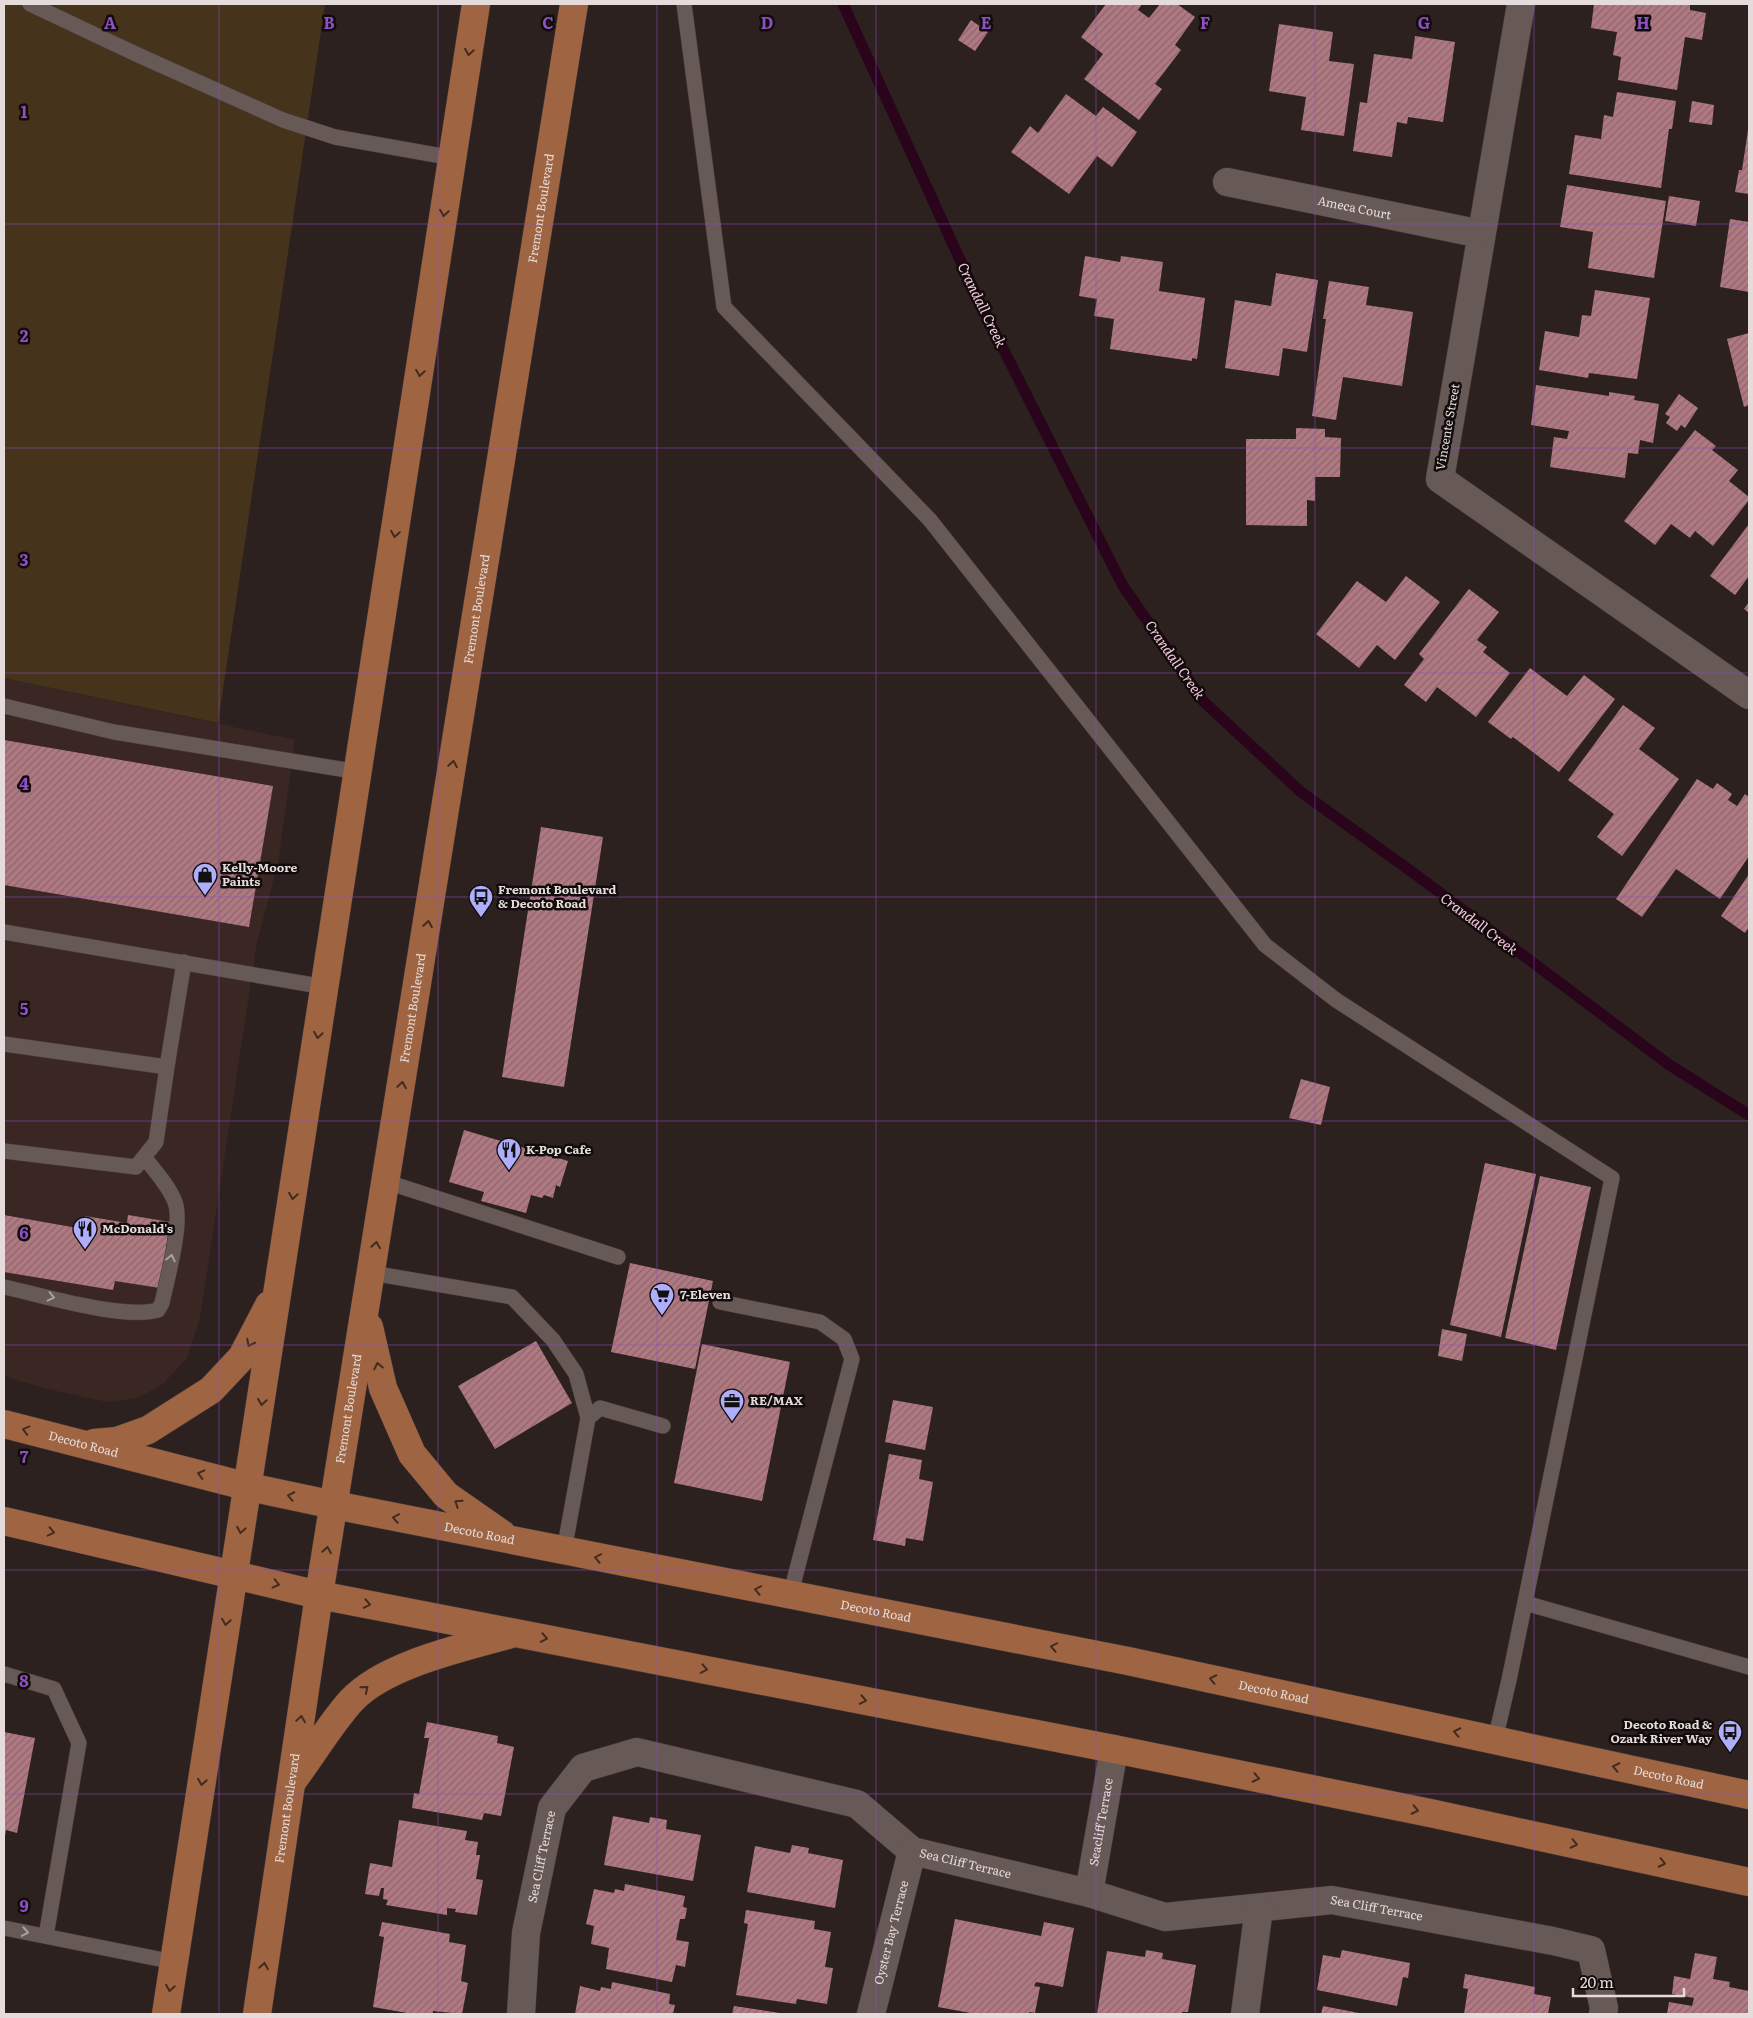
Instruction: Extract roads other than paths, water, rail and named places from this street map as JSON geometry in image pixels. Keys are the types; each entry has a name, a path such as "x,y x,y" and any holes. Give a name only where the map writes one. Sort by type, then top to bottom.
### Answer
{"main road":[{"path":"166,2014 476,4"},
{"name":"Fremont Boulevard","path":"257,2014 319,1595 574,4"},
{"path":"82,1444 117,1440 148,1430 211,1390 242,1357 280,1284"},
{"path":"366,1310 383,1388 412,1454 446,1495 512,1541"},
{"name":"Decoto Road","path":"4,1424 248,1487 790,1596 1128,1661 1749,1796"},
{"path":"4,1521 234,1573 319,1595 1114,1749 1440,1815 1749,1882"},
{"path":"292,1782 351,1701 372,1683 399,1668 515,1632"}],"street":[{"name":"Vincente Street","path":"1521,4 1440,479 1749,695"},
{"name":"Ameca Court","path":"1227,182 1481,234"},
{"name":"Seacliff Terrace","path":"1089,1893 1114,1749"},
{"name":"Sea Cliff Terrace","path":"522,2014 526,1933 552,1808 583,1768 637,1752 857,1804 912,1852 1089,1893 1165,1916 1332,1900 1592,1950 1604,2008 1603,2014"},
{"name":"Oyster Bay Terrace","path":"872,2014 912,1852"},
{"path":"1245,2014 1260,1908"}],"lane":[{"path":"30,4 283,120 335,137 453,158"},
{"path":"684,4 724,307 930,520 1264,946 1336,1000 1612,1178 1495,1740"},
{"path":"4,706 114,732 359,772"},
{"path":"4,932 325,987"},
{"path":"4,1151 136,1167 156,1142 184,962"},
{"path":"4,1044 167,1067"},
{"path":"4,1287 110,1310 147,1313 158,1310 162,1303 178,1226 177,1208 167,1187 144,1157"},
{"path":"386,1182 618,1257"},
{"path":"372,1273 512,1298 553,1340 576,1374 588,1418 564,1551"},
{"path":"720,1302 820,1322 844,1338 852,1359 790,1596"},
{"path":"588,1418 600,1408 663,1426"},
{"path":"1525,1603 1749,1667"},
{"path":"4,1674 54,1689 79,1743 46,1936"},
{"path":"4,1928 174,1962"}],"waterway":[{"name":"Crandall Creek","path":"843,4 978,299 1123,586 1204,702 1301,792 1419,877 1668,1064 1749,1115"}],"place":[{"name":"Kelly-Moore Paints","path":"205,896"},
{"name":"Fremont Boulevard & Decoto Road","path":"481,918"},
{"name":"K-Pop Cafe","path":"509,1171"},
{"name":"McDonald's","path":"85,1250"},
{"name":"7-Eleven","path":"662,1316"},
{"name":"RE/MAX","path":"732,1422"},
{"name":"Decoto Road & Ozark River Way","path":"1730,1753"}]}
